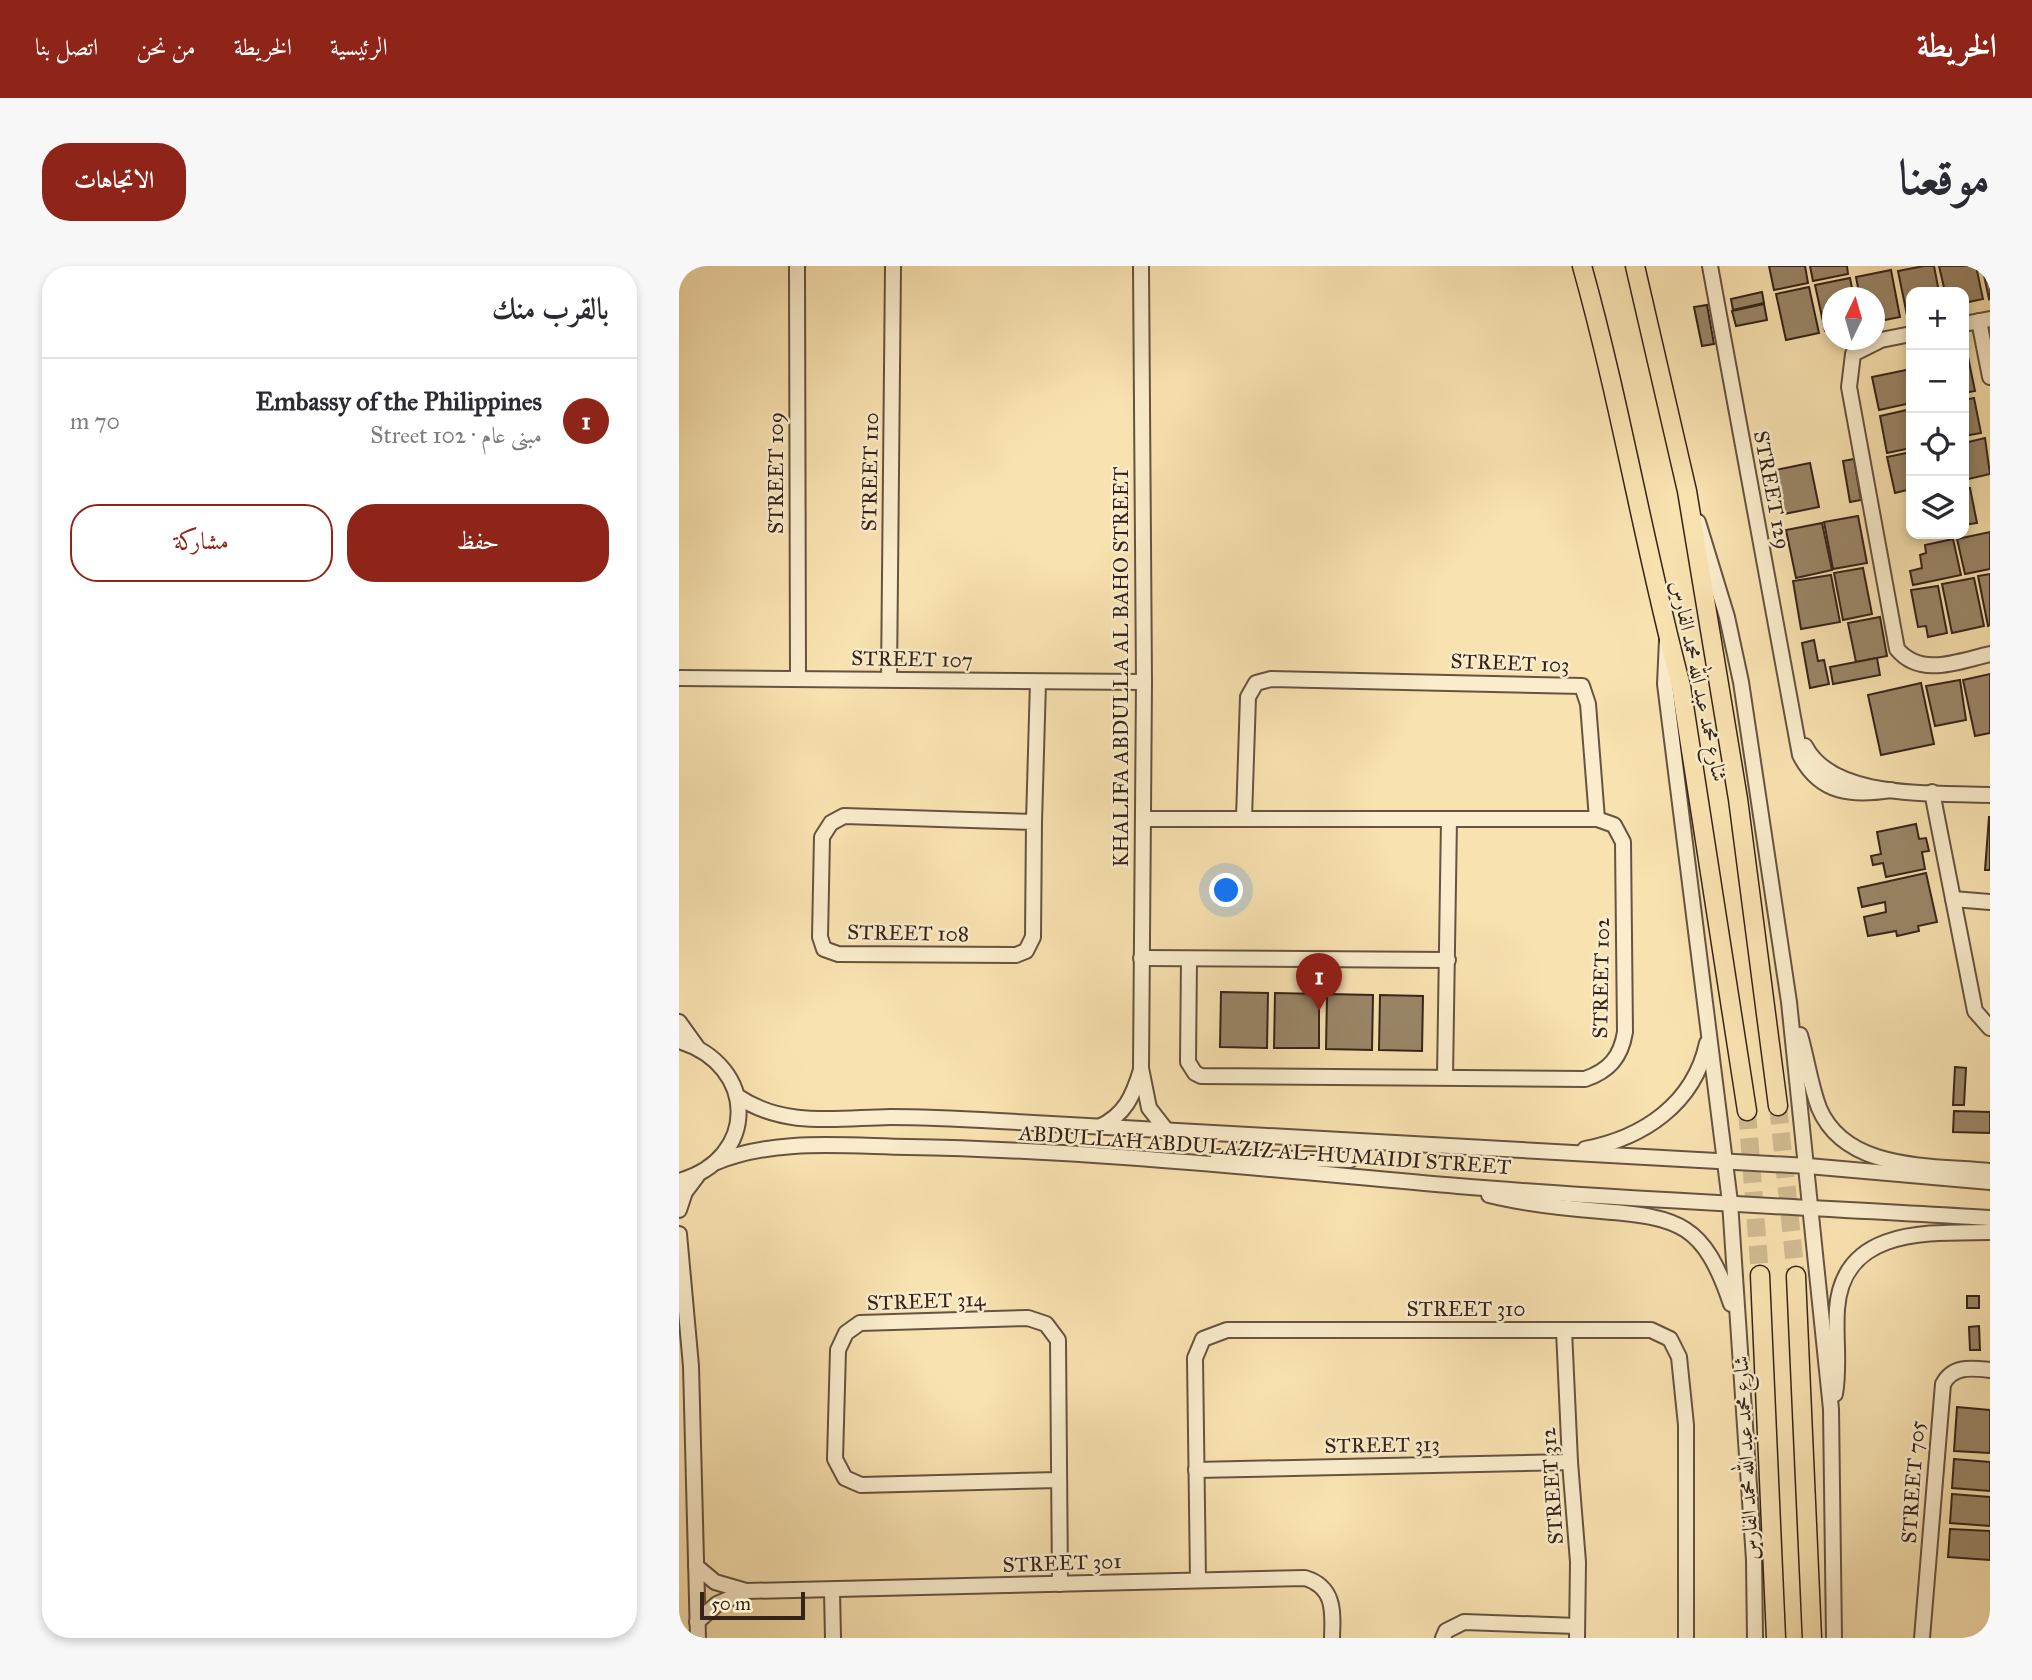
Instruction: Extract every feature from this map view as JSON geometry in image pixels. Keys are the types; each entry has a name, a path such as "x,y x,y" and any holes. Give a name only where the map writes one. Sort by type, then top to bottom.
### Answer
{"main road":[{"name":"شارع محمد عبد الله محمد الفارس","path":"1582,266 1605,349 1687,716 1747,1111"},
{"path":"1594,266 1605,349"},
{"name":"شارع محمد عبد الله محمد الفارس","path":"1635,266 1686,491 1738,799 1778,1106"},
{"name":"شارع محمد عبد الله محمد الفارس","path":"1760,1275 1776,1638"},
{"path":"1796,1276 1812,1638"}],"street":[{"name":"STREET 109","path":"797,266 798,679"},
{"name":"STREET 110","path":"889,679 893,266"},
{"name":"KHALIFA ABDULLA AL BAHO STREET","path":"1141,266 1144,682 1141,1069 1149,1108 1167,1131"},
{"name":"STREET 129","path":"1710,266 1800,755 1819,781 1846,793 1891,790 1990,794"},
{"path":"1984,320 1990,377"},
{"path":"1906,335 1881,340 1853,354 1849,387 1897,649 1906,659 1931,666 1990,654"},
{"path":"1686,491 1718,584 1737,660 1789,1002 1831,1409 1834,1638"},
{"path":"1667,636 1665,684 1730,1202 1754,1560 1755,1638"},
{"name":"STREET 107","path":"679,678 1144,682"},
{"name":"STREET 103","path":"1244,818 1248,696 1256,683 1272,679 1581,686 1588,704 1597,819"},
{"name":"STREET 108","path":"1034,822 844,816 831,824 822,837 820,937 824,949 838,954 1016,956 1027,951 1033,937 1038,682"},
{"path":"1932,792 1975,1011 1990,1028"},
{"path":"1445,1077 1449,818"},
{"path":"1143,819 1597,819"},
{"name":"STREET 102","path":"1189,959 1188,1062 1195,1073 1585,1079 1609,1067 1617,1057 1625,1032 1623,842 1613,825 1597,819"},
{"path":"1953,900 1990,902"},
{"path":"1142,958 1448,960"},
{"path":"1789,1002 1820,1109 1840,1138 1874,1157 1990,1171"},
{"path":"679,1022 697,1047"},
{"path":"1564,1154 1623,1140 1663,1116 1693,1079 1708,1035"},
{"path":"679,1041 697,1047 713,1057 726,1071 737,1096 738,1119 735,1135 717,1162 697,1176 685,1192 679,1210"},
{"name":"KHALIFA ABDULLA AL BAHO STREET","path":"1098,1128 1117,1116 1129,1103 1141,1069"},
{"name":"ABDULLAH ABDULAZIZ AL-HUMAIDI STREET","path":"737,1096 768,1113 803,1120 950,1118 1808,1166 1990,1182"},
{"path":"1171,1160 1234,1156 1350,1160 1360,1153 1360,1142"},
{"name":"ABDULLAH ABDULAZIZ AL-HUMAIDI STREET","path":"717,1162 757,1150 801,1146 954,1148 1171,1160 1450,1185 1990,1218"},
{"path":"679,1181 697,1176"},
{"path":"1450,1185 1509,1200 1660,1216 1690,1233 1713,1259 1738,1323"},
{"path":"1831,1409 1838,1369 1838,1300 1846,1279 1858,1262 1881,1244 1907,1234 1990,1232"},
{"path":"679,1234 690,1345 698,1638"},
{"name":"STREET 314","path":"1058,1480 861,1485 845,1478 835,1459 838,1350 846,1333 860,1323 1028,1318 1046,1324 1058,1340 1061,1584"},
{"name":"STREET 310","path":"1198,1580 1195,1358 1203,1339 1227,1330 1651,1330 1665,1335 1678,1350 1686,1425 1686,1638"},
{"name":"STREET 312","path":"1564,1330 1578,1562 1577,1632"},
{"name":"STREET 705","path":"1922,1638 1943,1384 1947,1376 1955,1371 1966,1368 1990,1370"},
{"name":"STREET 313","path":"1196,1470 1570,1462"},
{"name":"STREET 301","path":"696,1566 715,1582 746,1591 1291,1578 1314,1581 1331,1599 1332,1638"},
{"name":"STREET 301","path":"697,1622 717,1604 746,1591"},
{"path":"831,1591 834,1638"},
{"path":"1443,1638 1446,1631 1464,1622 1577,1632"}],"building":[{"path":"1769,266 1805,266 1808,283 1774,290"},
{"path":"1810,266 1847,266 1848,274 1813,281"},
{"path":"1934,266 1938,287 1906,287 1906,310 1898,271"},
{"path":"1939,266 1976,266 1983,299 1969,302 1969,287 1944,287"},
{"path":"1982,266 1990,266 1989,299"},
{"path":"1891,270 1900,317 1885,320 1885,287 1858,287 1856,277"},
{"path":"1850,278 1852,287 1822,287 1822,317 1815,285"},
{"path":"1809,287 1819,333 1786,340 1776,294"},
{"path":"1762,292 1764,303 1733,310 1731,299"},
{"path":"1764,304 1767,320 1736,326 1732,311"},
{"path":"1707,305 1714,344 1702,346 1694,307"},
{"path":"1969,362 1975,391 1969,392"},
{"path":"1906,370 1906,404 1879,410 1872,377"},
{"path":"1974,398 1981,433 1969,435 1969,413 1969,399"},
{"path":"1906,410 1906,449 1887,453 1880,416"},
{"path":"1985,438 1990,474 1969,479 1969,442"},
{"path":"1906,453 1906,490 1895,493 1887,457"},
{"path":"1854,459 1861,500 1850,502 1843,461"},
{"path":"1810,463 1819,507 1784,514 1776,470"},
{"path":"1969,488 1977,523 1969,524"},
{"path":"1858,516 1867,563 1833,569 1824,522"},
{"path":"1822,523 1832,570 1796,578 1786,530"},
{"path":"1990,532 1990,569 1965,574 1957,539 1969,539 1969,536"},
{"path":"1953,539 1961,575 1913,585 1910,571 1922,568 1920,555 1926,553 1925,545"},
{"path":"1863,568 1872,614 1843,620 1834,573"},
{"path":"1990,574 1990,625 1988,626 1978,576"},
{"path":"1831,575 1840,622 1801,629 1793,581"},
{"path":"1974,578 1984,626 1952,633 1942,584"},
{"path":"1938,586 1947,633 1928,637 1926,626 1918,627 1911,590"},
{"path":"1880,617 1887,656 1856,662 1848,623"},
{"path":"1814,640 1818,661 1824,660 1829,684 1810,688 1802,643"},
{"path":"1877,658 1880,675 1833,684 1830,667"},
{"path":"1990,674 1990,733 1975,736 1963,680"},
{"path":"1960,680 1966,720 1935,726 1926,686"},
{"path":"1921,683 1934,744 1881,755 1868,695"},
{"path":"1989,817 1990,870 1985,870"},
{"path":"1916,824 1919,839 1926,838 1929,851 1922,852 1925,869 1886,877 1883,863 1873,865 1871,856 1881,854 1877,832"},
{"path":"1926,873 1937,922 1918,926 1919,931 1897,936 1896,931 1868,936 1864,917 1886,912 1885,902 1862,907 1858,888"},
{"path":"1221,992 1268,993 1267,1048 1220,1047"},
{"path":"1275,993 1319,994 1319,1048 1274,1048"},
{"path":"1327,994 1373,995 1372,1050 1326,1049"},
{"path":"1380,995 1423,996 1422,1051 1379,1050"},
{"path":"1955,1067 1966,1068 1964,1105 1953,1105"},
{"path":"1954,1111 1990,1112 1990,1133 1953,1132"},
{"path":"1967,1296 1979,1296 1979,1308 1967,1308"},
{"path":"1979,1326 1980,1350 1970,1350 1969,1327"},
{"path":"1957,1407 1990,1410 1990,1453 1954,1451"},
{"path":"1954,1459 1990,1462 1990,1491 1952,1488"},
{"path":"1952,1494 1990,1497 1990,1526 1950,1523"},
{"path":"1950,1529 1990,1531 1990,1560 1948,1557"}],"tunnel":[{"path":"1778,1106 1796,1276"},
{"path":"1747,1111 1760,1275"}],"place":[{"name":"Embassy of the Philippines","path":"1319,1011"}]}
